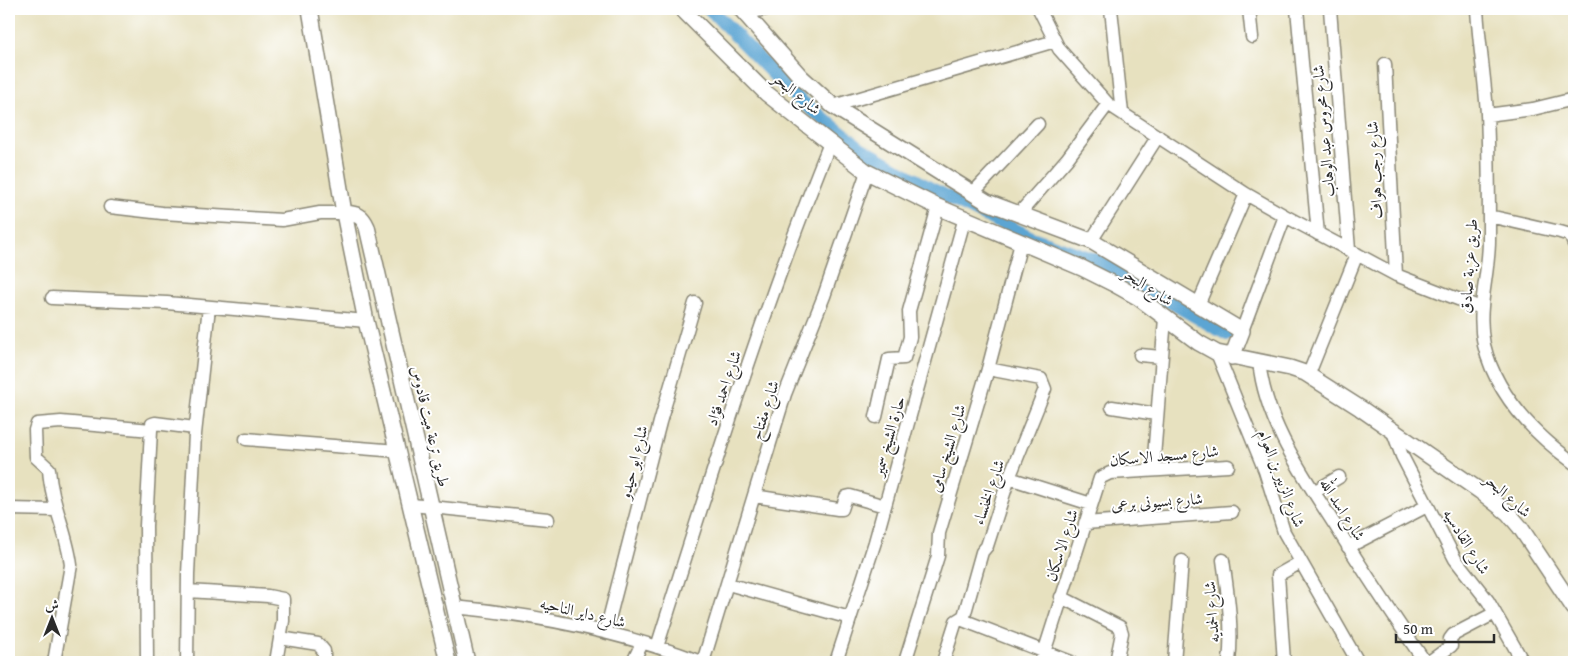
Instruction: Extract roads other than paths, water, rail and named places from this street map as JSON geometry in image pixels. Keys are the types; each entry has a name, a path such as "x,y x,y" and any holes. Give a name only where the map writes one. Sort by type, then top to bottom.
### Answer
{"street":[{"path":"310,9 344,213 366,321 448,662"},
{"name":"شارع البحر","path":"682,9 766,92 867,172 938,207 1082,268 1121,273 1198,304 1242,331"},
{"path":"743,11 766,9"},
{"path":"1039,9 1059,49 1108,104 1246,194 1285,216 1396,275 1480,308"},
{"path":"1111,9 1122,113"},
{"path":"1248,9 1252,37"},
{"path":"1297,9 1318,234"},
{"name":"شارع محروس عبد الوهاب","path":"1330,9 1353,252"},
{"name":"طريق عزبة صادق","path":"1477,9 1487,115 1488,264 1480,308 1485,346 1505,393 1520,414 1543,437 1574,463"},
{"name":"شارع البحر","path":"743,11 801,77 833,106 972,194 1018,215 1091,241 1121,273 1139,298 1199,344 1225,355 1290,368 1308,376 1360,408 1480,491 1508,514 1520,527 1574,608"},
{"path":"833,106 1055,41"},
{"name":"شارع رجب هواف","path":"1385,64 1396,275"},
{"path":"1487,115 1533,109 1574,99"},
{"path":"1018,215 1067,159 1108,104"},
{"path":"972,194 1038,124"},
{"path":"1091,241 1158,136"},
{"name":"شارع احمد فؤاد","path":"658,647 716,461 791,238 830,142"},
{"name":"شارع مفتاح","path":"702,662 728,584 785,394 824,296 867,172"},
{"path":"1198,304 1246,194"},
{"path":"110,207 162,213 282,220 320,213 344,213"},
{"path":"876,417 889,359 904,358 909,342 909,311 938,207"},
{"name":"طريق ترعة ميت قادوس","path":"344,213 358,214 363,218 367,227 467,662"},
{"path":"1225,355 1242,331 1285,216"},
{"path":"1489,216 1570,235 1574,244"},
{"name":"حارة الشيخ سمير","path":"836,662 885,506 965,218"},
{"name":"شارع الشيخ سامى","path":"905,662 938,556 939,532 988,369 1021,243"},
{"path":"1308,376 1353,252"},
{"path":"52,298 167,303 366,321"},
{"name":"شارع ابو حيدو","path":"606,632 660,422 695,303"},
{"path":"187,662 195,428 208,307"},
{"path":"1153,470 1165,318"},
{"path":"1140,355 1161,357"},
{"name":"شارع الزبير بن العوام","path":"1225,355 1284,532 1358,662"},
{"name":"شارع اسد الله","path":"1259,361 1262,388 1269,407 1314,492 1348,547 1425,662"},
{"name":"شارع الخنساء","path":"943,662 956,621 964,616 982,552 988,546 1009,478 1044,385 1041,379 988,369"},
{"path":"1112,407 1156,414"},
{"path":"54,662 71,565 69,550 51,493 48,467 38,460 35,454 37,424 61,422 151,430"},
{"path":"147,662 146,526 151,430 153,422 195,428"},
{"name":"شارع القادسيه","path":"1393,432 1402,456 1455,559 1495,613 1523,662"},
{"path":"246,439 398,451"},
{"name":"شارع مسجد الاسكان","path":"1091,504 1100,478 1104,475 1228,466"},
{"path":"1314,492 1339,477"},
{"path":"1009,478 1091,504"},
{"path":"754,496 838,509 842,509 846,497 850,496 885,506"},
{"name":"شارع الاسكان","path":"1042,656 1091,504"},
{"path":"412,506 548,519"},
{"path":"1348,547 1427,506"},
{"path":"9,509 56,510"},
{"name":"شارع بسيونى برعى","path":"1085,523 1232,512"},
{"name":"شارع الحمديه","path":"1223,560 1232,638 1229,662"},
{"path":"1174,662 1182,561"},
{"path":"1284,662 1278,574 1301,562"},
{"path":"431,586 449,584"},
{"path":"728,584 850,618"},
{"path":"188,591 268,596 283,599 284,604 276,662"},
{"name":"شارع الاسكان","path":"1061,597 1120,627 1122,633 1116,662"},
{"name":"شارع داير الناحيه","path":"454,607 531,616 606,632 702,662"},
{"path":"1429,662 1450,648 1453,634 1495,613"},
{"path":"960,619 1042,656 1071,662"},
{"path":"280,638 318,644 324,651 324,662"},
{"path":"633,662 642,642"}],"waterway":[{"path":"710,9 797,98 860,148 931,189 1032,238 1098,261 1227,334"}]}
